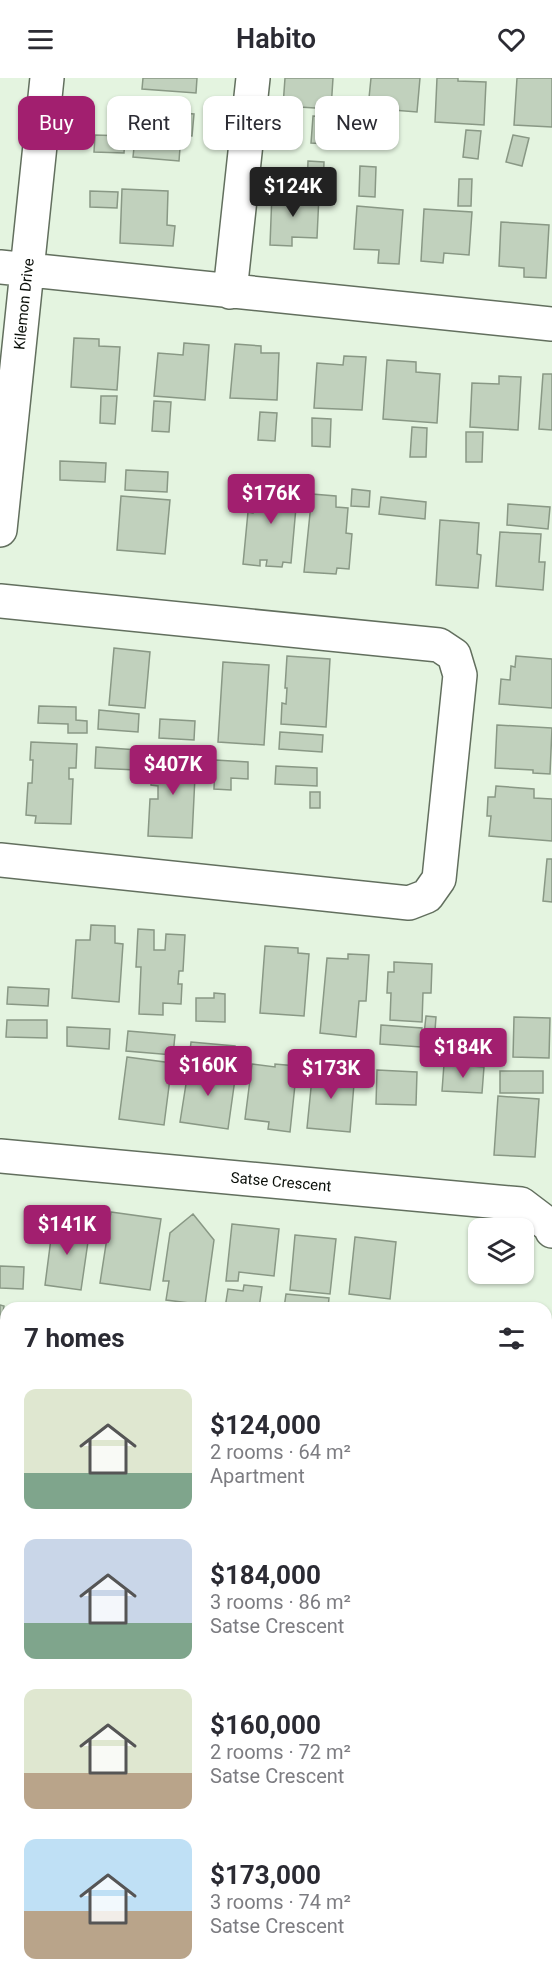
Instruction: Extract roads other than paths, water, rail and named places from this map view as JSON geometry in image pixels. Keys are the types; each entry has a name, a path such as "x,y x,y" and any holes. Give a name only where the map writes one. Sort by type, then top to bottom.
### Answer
{"street":[{"name":"Kilemon Drive","path":"0,530 14,268 47,78"},
{"path":"230,292 253,78"},
{"path":"14,268 552,324"},
{"path":"0,601 439,645 454,655 460,675 439,879 427,896 409,903 0,860"},
{"name":"Satse Crescent","path":"0,1156 521,1204 550,1226 552,1231"}]}
